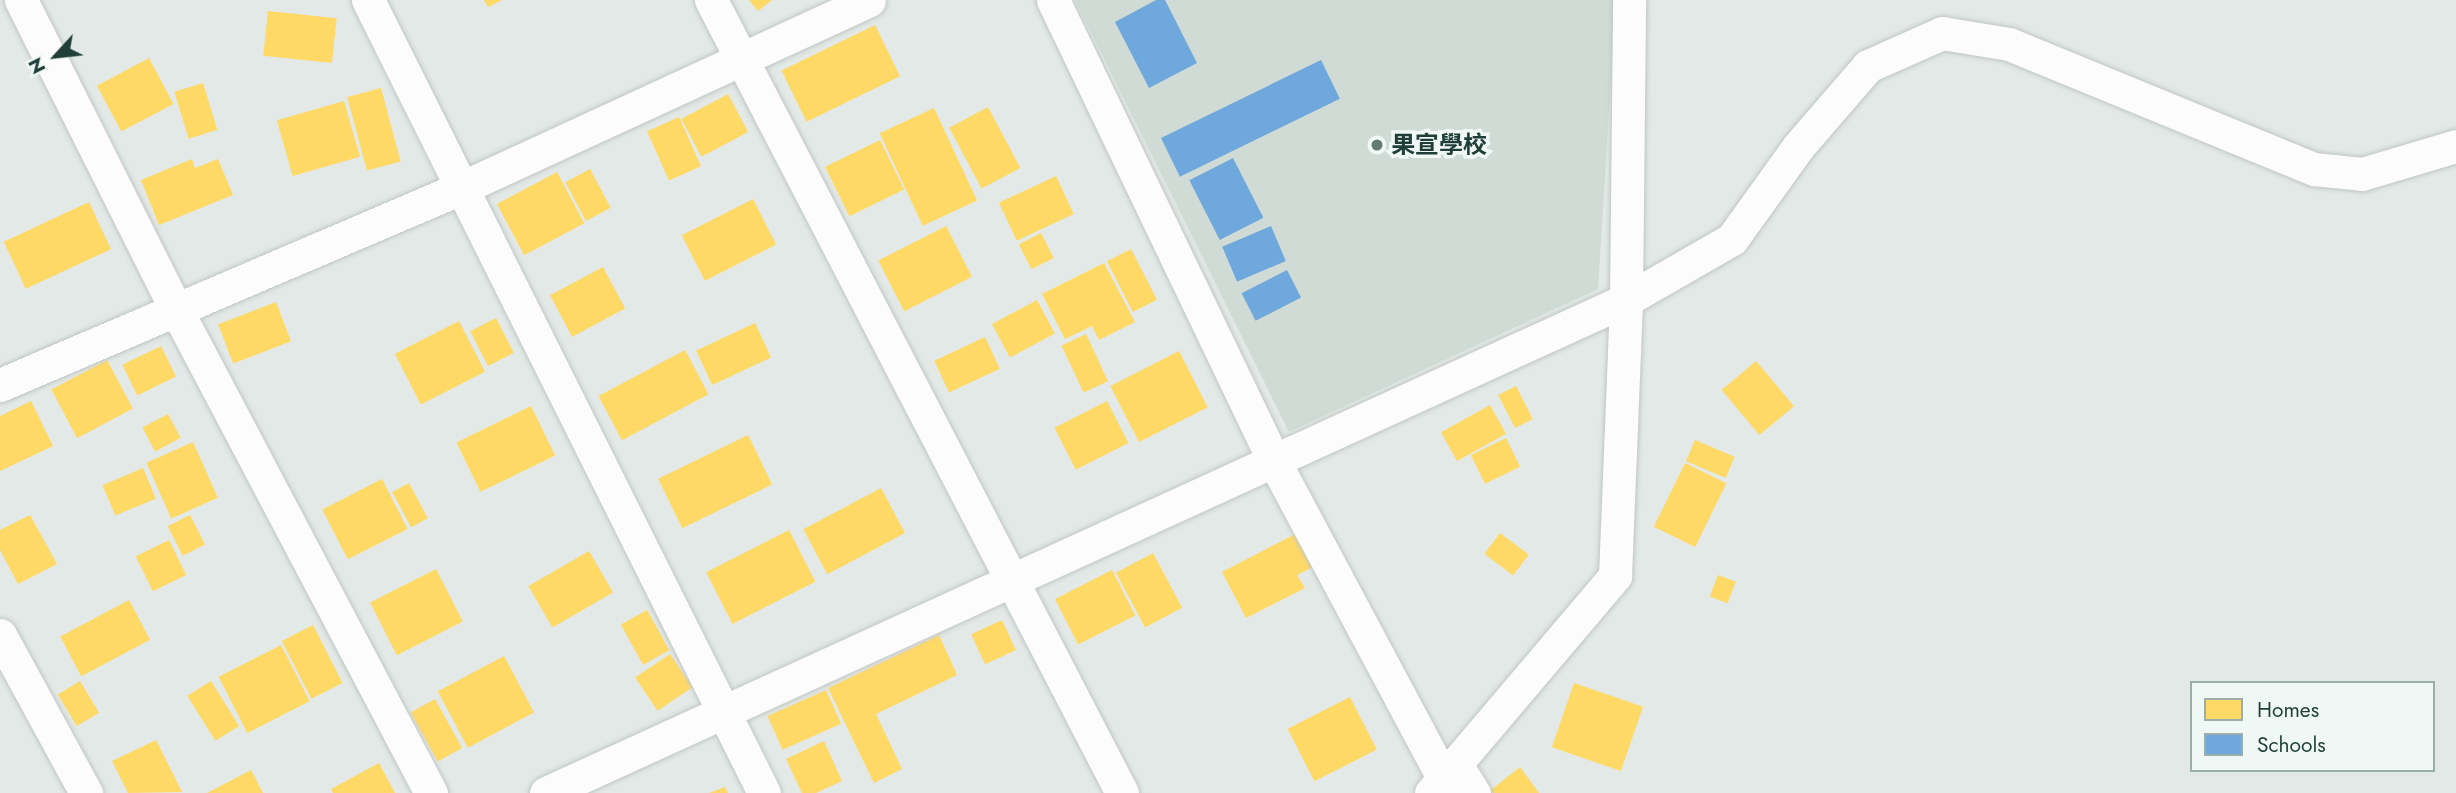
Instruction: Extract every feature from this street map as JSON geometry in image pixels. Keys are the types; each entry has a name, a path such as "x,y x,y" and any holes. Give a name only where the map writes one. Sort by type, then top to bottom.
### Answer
{"street":[{"path":"21,0 177,312 431,793"},
{"path":"368,0 764,793"},
{"path":"711,0 1122,793"},
{"path":"0,385 177,312 461,188 869,0"},
{"path":"1053,0 1274,461 1452,783 1615,576 1626,300 1629,0"},
{"path":"546,793 1626,300 1732,239 1798,147 1868,66 1942,33 2009,44 2314,169 2362,174 2456,146"},
{"path":"0,635 86,793"}],"shaded area":[{"name":"果宣學校","path":"1075,0 1616,0 1598,289 1289,432"}],"building: Homes":[{"path":"484,0 502,0 488,7"},
{"path":"749,0 772,0 758,11"},
{"path":"268,11 337,18 332,63 263,56"},
{"path":"875,25 900,76 807,122 782,71"},
{"path":"149,58 173,104 121,132 97,86"},
{"path":"203,83 217,130 189,139 174,92"},
{"path":"381,88 401,161 367,170 347,97"},
{"path":"728,94 748,132 701,157 681,119"},
{"path":"344,101 360,157 293,176 277,120"},
{"path":"988,107 1020,168 982,189 949,128"},
{"path":"934,108 977,200 923,226 880,133"},
{"path":"679,117 701,166 669,181 647,131"},
{"path":"880,140 904,189 849,216 825,167"},
{"path":"192,159 195,168 218,159 233,195 159,225 141,180"},
{"path":"590,169 611,208 586,221 565,182"},
{"path":"557,172 584,223 524,255 497,204"},
{"path":"1056,176 1074,214 1017,241 999,203"},
{"path":"753,199 776,244 705,281 682,235"},
{"path":"89,202 111,249 26,289 4,242"},
{"path":"946,226 972,277 904,311 878,261"},
{"path":"1041,233 1054,258 1031,269 1019,244"},
{"path":"1131,249 1157,300 1133,312 1107,261"},
{"path":"1104,263 1135,322 1099,340 1092,326 1065,339 1042,294"},
{"path":"603,267 625,308 572,337 550,295"},
{"path":"1037,300 1055,334 1010,357 992,324"},
{"path":"276,302 291,341 233,363 218,324"},
{"path":"496,318 514,353 488,366 470,331"},
{"path":"459,321 485,372 421,404 395,354"},
{"path":"755,323 771,357 712,385 696,350"},
{"path":"1086,334 1108,381 1084,393 1062,345"},
{"path":"985,337 1000,369 949,392 934,361"},
{"path":"161,346 176,377 137,395 122,365"},
{"path":"685,350 708,394 622,440 598,396"},
{"path":"1179,351 1208,407 1139,442 1110,386"},
{"path":"107,360 133,409 77,438 51,390"},
{"path":"1756,361 1794,406 1759,435 1722,390"},
{"path":"1516,386 1533,419 1515,428 1498,395"},
{"path":"31,401 53,446 0,471 0,416"},
{"path":"1107,401 1128,443 1076,470 1054,428"},
{"path":"1490,405 1506,434 1457,461 1441,432"},
{"path":"531,406 555,455 481,492 456,442"},
{"path":"168,414 181,438 155,451 142,428"},
{"path":"748,435 772,484 682,528 658,479"},
{"path":"1506,438 1520,467 1485,484 1471,455"},
{"path":"1695,440 1735,457 1726,478 1686,461"},
{"path":"193,442 218,498 171,518 146,463"},
{"path":"1685,463 1726,483 1695,547 1654,527"},
{"path":"143,468 156,498 115,516 102,485"},
{"path":"382,479 407,529 348,559 322,509"},
{"path":"409,483 428,518 411,527 392,492"},
{"path":"881,488 905,533 827,574 803,529"},
{"path":"30,515 57,564 18,584 0,550 0,530"},
{"path":"190,515 205,544 183,556 168,526"},
{"path":"789,530 815,582 732,624 706,572"},
{"path":"1299,532 1317,565 1297,575 1305,588 1246,618 1222,572"},
{"path":"1500,533 1529,555 1513,575 1484,554"},
{"path":"169,540 186,575 153,591 136,556"},
{"path":"589,551 613,593 552,628 528,586"},
{"path":"1153,553 1182,608 1145,627 1116,573"},
{"path":"436,569 463,622 397,655 370,603"},
{"path":"1112,570 1135,615 1078,644 1055,599"},
{"path":"1718,575 1736,582 1727,603 1710,596"},
{"path":"129,600 150,640 81,676 60,637"},
{"path":"647,610 669,650 643,665 621,625"},
{"path":"1002,620 1016,650 985,664 971,634"},
{"path":"313,625 343,683 311,699 282,641"},
{"path":"939,635 957,675 876,714 902,769 874,783 828,688"},
{"path":"281,645 310,701 247,733 219,677"},
{"path":"670,654 692,687 658,711 635,677"},
{"path":"504,656 534,713 468,748 438,691"},
{"path":"80,681 99,713 77,726 58,694"},
{"path":"211,681 239,726 215,741 187,696"},
{"path":"1574,683 1643,707 1621,771 1552,747"},
{"path":"826,690 841,724 783,750 768,716"},
{"path":"1350,697 1377,750 1314,781 1288,729"},
{"path":"435,699 462,748 438,762 411,713"},
{"path":"156,740 182,792 128,793 112,761"},
{"path":"824,741 842,781 816,793 802,793 786,759"},
{"path":"379,763 395,793 333,793 331,789"},
{"path":"1520,767 1539,793 1493,793 1491,790"},
{"path":"251,770 263,793 207,793"},
{"path":"725,787 728,793 709,793"}],"building: Schools":[{"path":"1156,0 1165,0 1197,63 1149,88 1115,22"},
{"path":"1321,60 1340,99 1180,177 1161,138"},
{"path":"1233,158 1263,218 1220,240 1189,180"},
{"path":"1271,226 1286,261 1237,282 1222,247"},
{"path":"1287,270 1301,298 1256,321 1242,293"}],"place":[{"name":"果宣學校","path":"1377,145"}]}
